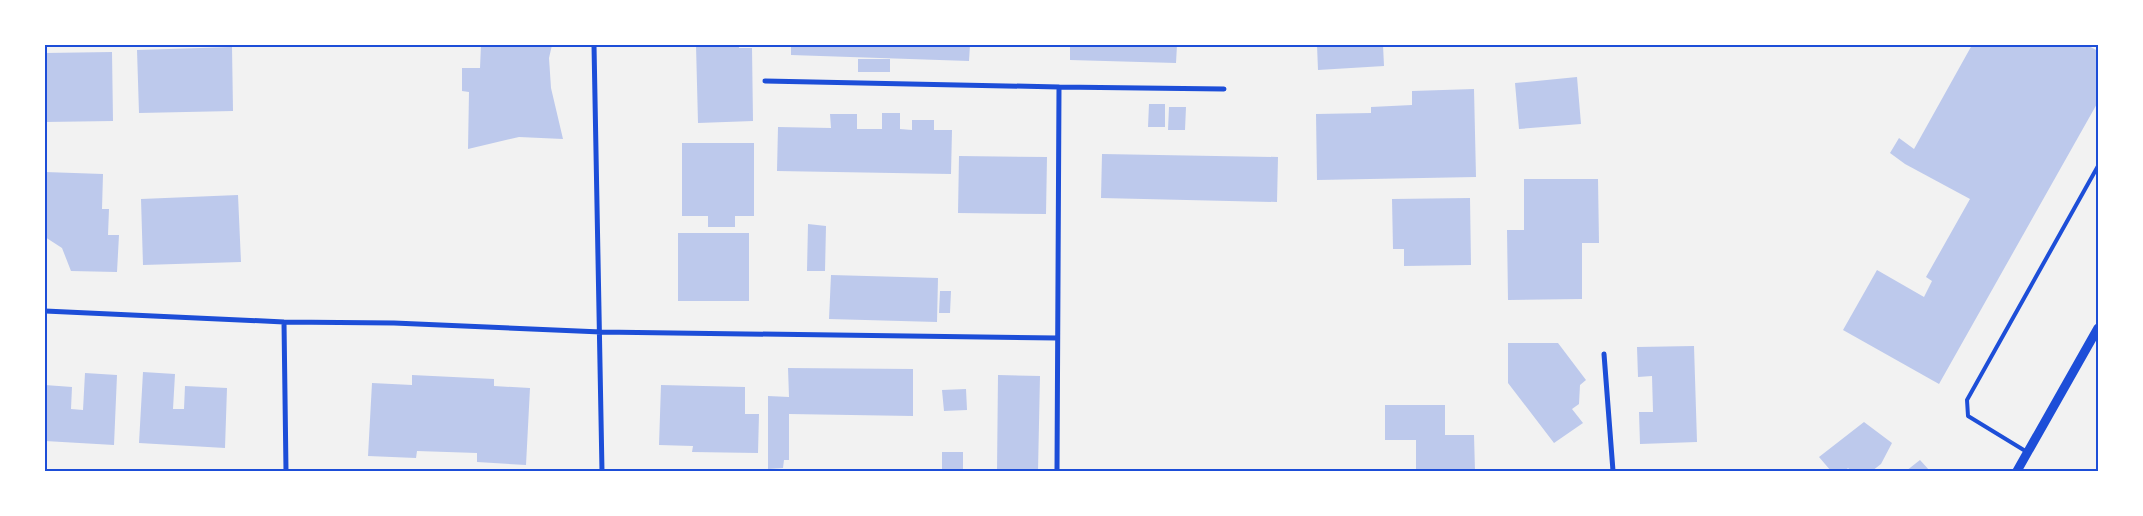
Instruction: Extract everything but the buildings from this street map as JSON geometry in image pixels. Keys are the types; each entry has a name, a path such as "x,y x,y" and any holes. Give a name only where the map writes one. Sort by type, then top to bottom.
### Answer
{"street":[{"path":"594,45 601,332 602,471"},
{"path":"765,82 1224,88"},
{"path":"1057,471 1059,87"},
{"path":"45,311 284,322 394,323 601,332 1057,338"},
{"path":"284,322 286,471"},
{"path":"2017,471 2098,328"},
{"path":"1604,354 1613,471"}],"lane":[{"path":"2028,452 1968,416 1967,400 2098,166"}]}
